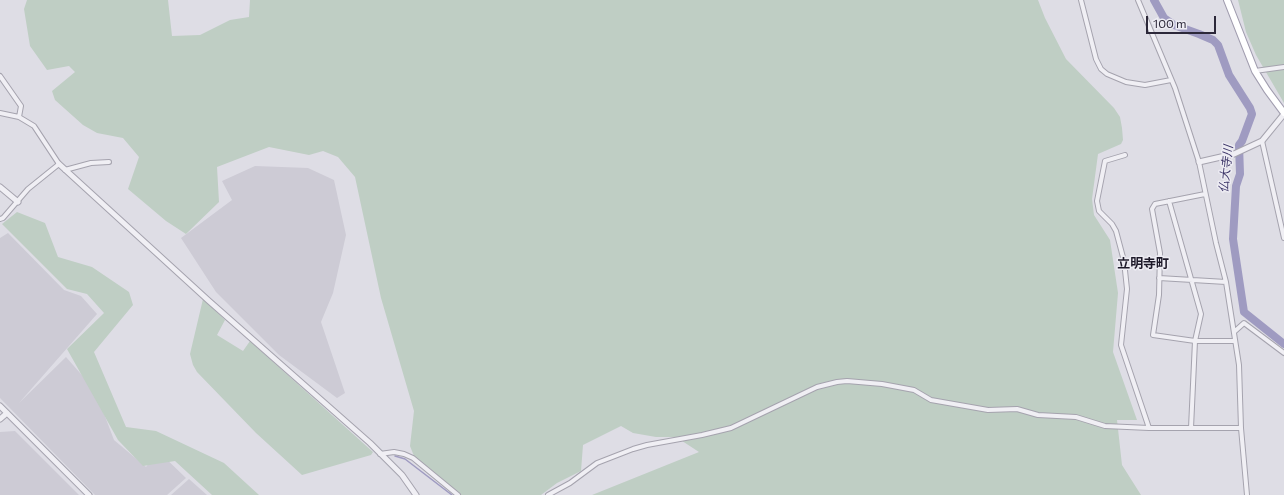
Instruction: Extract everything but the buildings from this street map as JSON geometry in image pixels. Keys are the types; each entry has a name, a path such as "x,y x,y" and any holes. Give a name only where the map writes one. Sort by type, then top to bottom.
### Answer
{"main road":[{"path":"1228,0 1255,71 1284,113"}],"street":[{"path":"1081,0 1096,59 1107,74 1126,82 1145,85 1171,80"},
{"path":"1138,0 1171,80 1199,162 1226,282 1239,365 1241,428 1247,495"},
{"path":"1255,71 1284,67"},
{"path":"1,78 21,106 19,117"},
{"path":"1,112 19,117 34,126 64,170 380,454 402,475 416,495"},
{"path":"1199,162 1234,154 1262,141 1284,113"},
{"path":"1262,141 1284,238"},
{"path":"1125,155 1105,161 1097,201 1099,211 1112,224 1116,231 1124,261 1127,289 1121,345 1149,428"},
{"path":"64,170 91,163 109,162"},
{"path":"0,219 3,218 18,202 28,189 59,164"},
{"path":"0,187 18,202"},
{"path":"1206,194 1154,204 1152,209 1160,254 1159,296 1153,335 1195,341 1235,341"},
{"path":"1169,201 1201,314 1195,341 1192,428"},
{"path":"1159,278 1226,282"},
{"path":"1234,332 1244,323 1284,353"},
{"path":"548,495 570,483 597,464 633,449 647,445 702,436 731,428 818,387 837,382 856,382 914,390 931,400 988,410 1017,409 1038,415 1086,418 1105,426 1149,428 1241,428"},
{"path":"0,406 89,495"},
{"path":"0,420 7,413"},
{"path":"380,454 394,452 413,458 458,495"}],"shaded area":[{"path":"27,0 168,0 172,36 200,35 230,20 249,17 250,0 1038,0 1045,18 1066,59 1114,108 1120,117 1123,140 1121,144 1098,154 1092,199 1094,215 1110,240 1118,293 1113,352 1137,420 1117,420 1122,465 1141,495 592,495 699,452 676,437 656,437 633,433 621,426 583,445 581,471 557,483 541,495 460,495 439,477 416,461 410,446 414,411 381,298 355,177 338,157 323,151 309,155 269,147 217,167 219,202 186,234 166,221 128,189 139,157 123,138 97,133 83,125 55,100 52,91 75,72 69,66 47,70 30,46 24,9"},
{"path":"1238,0 1284,0 1284,103 1256,55 1246,32"},
{"path":"255,166 308,168 334,180 346,235 333,293 321,322 345,393 337,398 279,355 216,292 181,238 232,200 222,181"},
{"path":"17,212 45,223 58,257 92,267 129,292 133,305 94,352 126,427 156,431 224,463 259,495 212,495 175,461 143,466 118,440 67,349 104,313 87,294 67,289 2,224"},
{"path":"8,233 64,290 81,296 97,314 19,403 66,357 95,390 114,440 146,467 159,452 186,478 167,495 95,495 0,398 0,238"},
{"path":"203,299 225,320 217,335 243,351 250,341 373,452 371,455 302,475 256,433 197,372 193,365 190,354"},
{"path":"15,431 79,495 0,495 0,432"},
{"path":"189,479 207,495 171,495"}],"waterway":[{"name":"仏大寺川","path":"1154,0 1164,18 1174,25 1213,40 1218,45 1229,75 1250,108 1252,114 1242,141 1239,145 1240,174 1236,186 1233,239 1244,312 1284,344"},
{"path":"395,456 405,459 452,495"}],"district":[{"name":"立明寺町","path":"1143,264"}]}
